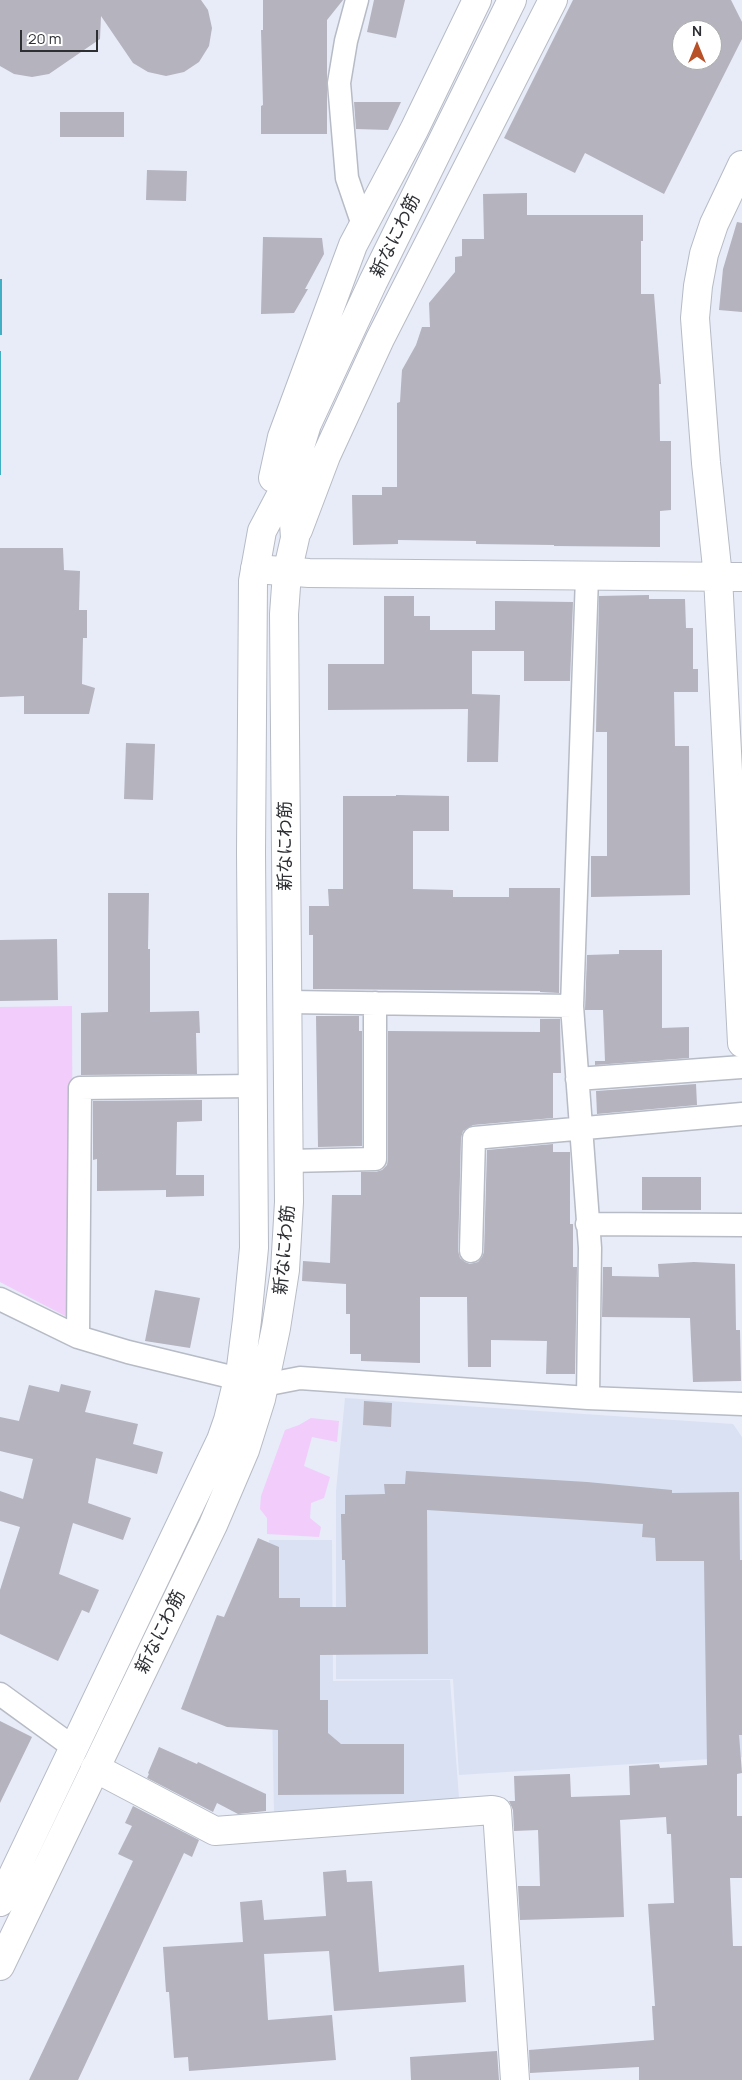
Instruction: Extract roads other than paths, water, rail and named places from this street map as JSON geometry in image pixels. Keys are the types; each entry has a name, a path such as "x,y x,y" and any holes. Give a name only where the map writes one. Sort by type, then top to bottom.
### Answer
{"main road":[{"path":"262,531 282,437 353,245 414,130 477,0"},
{"name":"新なにわ筋","path":"0,1966 213,1525 245,1450 251,1382 247,1320 254,1248 251,842 253,581 262,531 290,476 307,424 328,377 512,0"},
{"path":"295,538 326,456 380,339 553,0"},
{"path":"742,165 714,224 704,254 698,286 696,318 706,463 730,577 742,1043"},
{"name":"新なにわ筋","path":"0,1902 221,1440 228,1420 272,1347 285,1270 290,1202 284,623 287,573 295,538 290,476"},
{"path":"255,569 287,573 730,577"},
{"path":"95,1768 215,1831 497,1811 515,2080"}],"street":[{"path":"357,0 346,41 339,83 347,178 363,225"},
{"path":"588,577 572,1006 590,1248 588,1398"},
{"path":"288,1002 572,1006"},
{"path":"290,1161 375,1159 375,1003"},
{"path":"577,1079 742,1066"},
{"path":"78,1337 80,1088 253,1086"},
{"path":"470,1251 474,1138 742,1114"},
{"path":"588,1224 742,1225"},
{"path":"0,1299 78,1337 128,1352 251,1382 300,1378 588,1398 742,1404"},
{"path":"0,1694 73,1747"}],"water":[{"path":"0,279 2,279 2,335 0,335"},
{"path":"1,351 1,475 0,475"}]}
